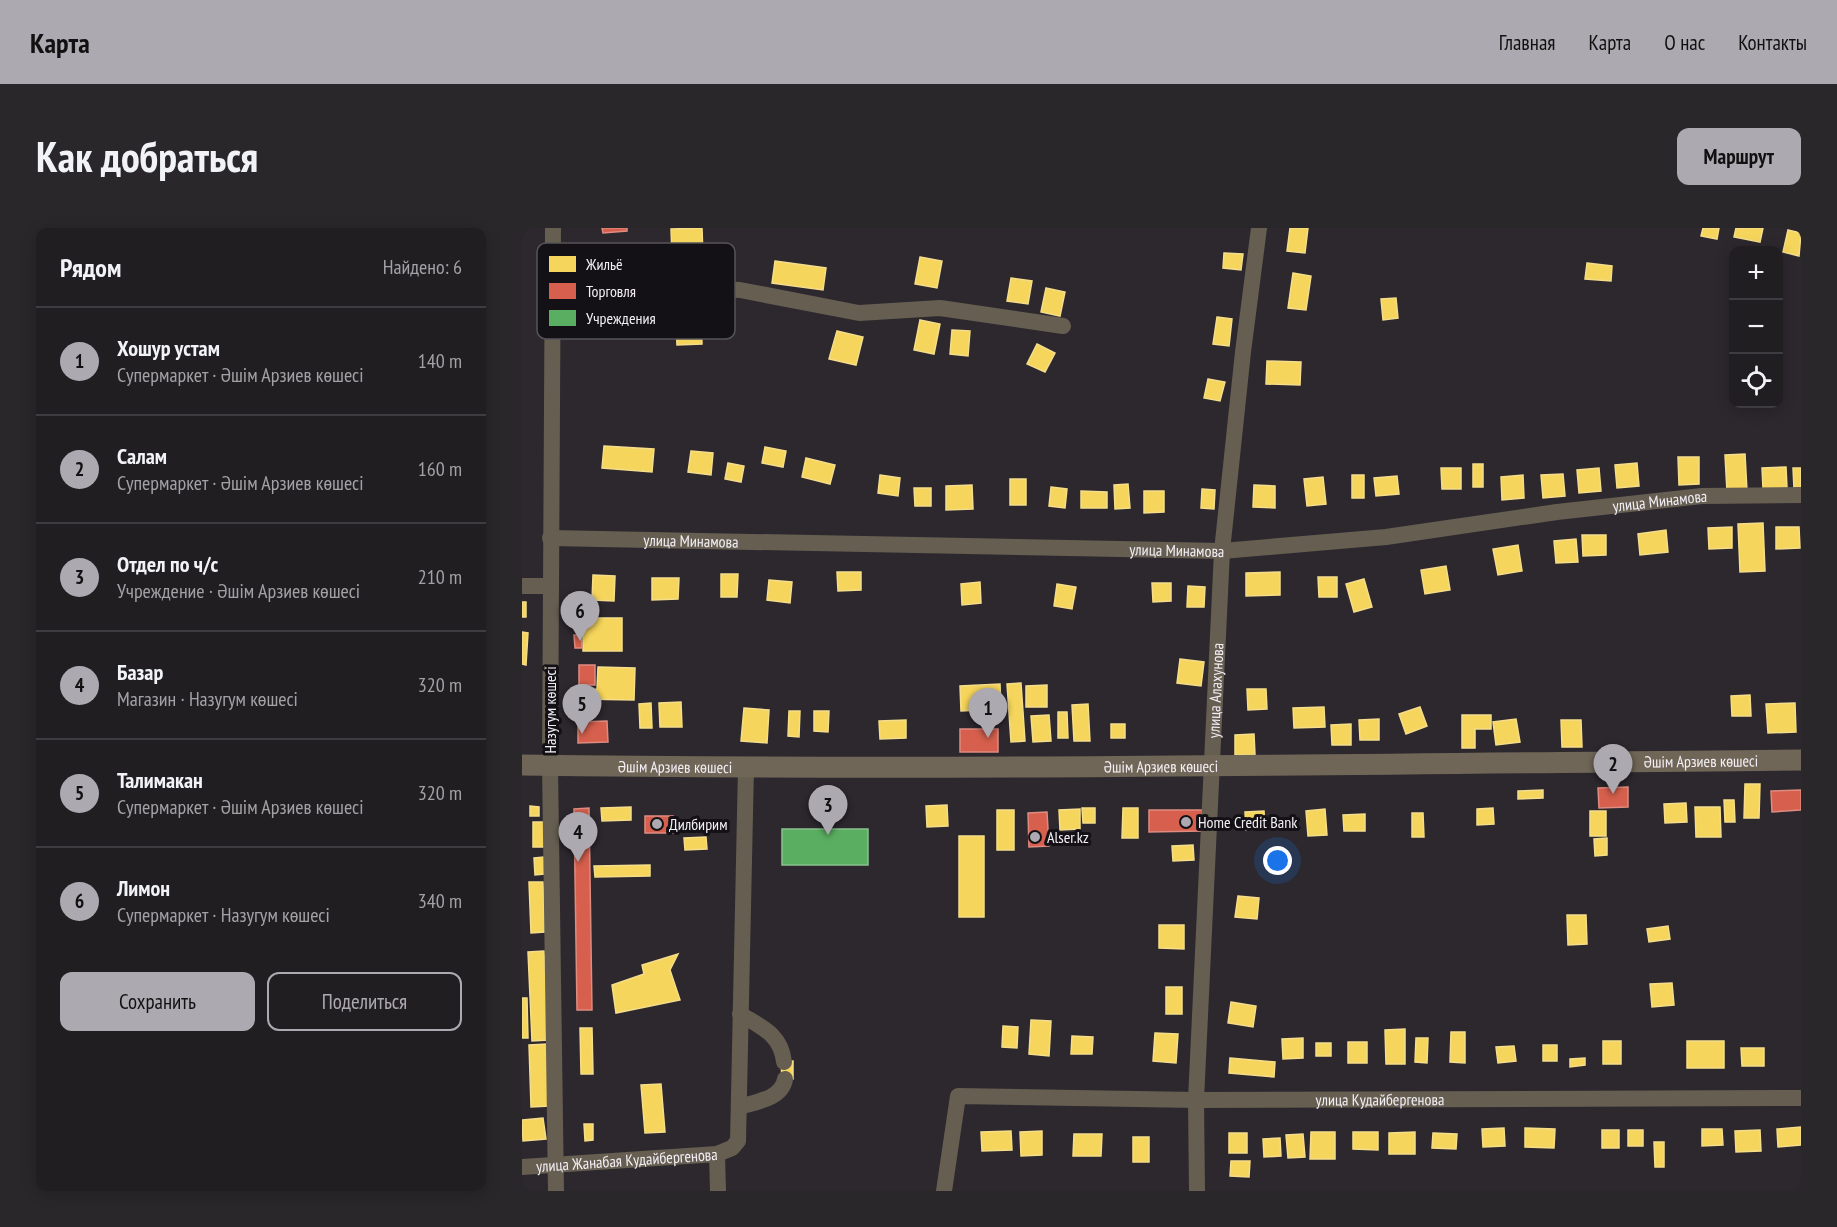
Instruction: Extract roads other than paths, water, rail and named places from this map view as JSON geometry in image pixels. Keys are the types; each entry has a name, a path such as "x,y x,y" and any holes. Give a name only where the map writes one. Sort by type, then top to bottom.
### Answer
{"main road":[{"name":"Әшім Арзиев көшесі","path":"522,765 746,767 1801,760"}],"street":[{"name":"Назугум көшесі","path":"553,228 553,243"},
{"name":"улица Алахунова","path":"1197,1191 1196,1100 1222,551 1259,228"},
{"path":"735,290 859,313 940,308 1063,326"},
{"name":"Назугум көшесі","path":"553,339 550,765 556,1191"},
{"name":"улица Минамова","path":"550,538 1222,551 1386,537 1557,512 1702,496 1801,495"},
{"path":"522,586 550,586"},
{"path":"718,1191 724,1151 738,1141 746,767"},
{"path":"740,1014 779,1042 783,1050 784,1062"},
{"path":"739,1107 774,1095 782,1089 785,1079"},
{"name":"улица Кудайбергенова","path":"944,1191 958,1096 1196,1100 1801,1098"},
{"name":"улица Жанабая Кудайбергенова","path":"522,1167 724,1151"}],"place":[{"name":"Лимон","path":"580,641"},
{"name":"Талимакан","path":"582,734"},
{"name":"Хошур устам","path":"988,738"},
{"name":"Салам","path":"1613,794"},
{"name":"Home Credit Bank","path":"1186,822"},
{"name":"Дилбирим","path":"657,824"},
{"name":"Отдел по ч/с","path":"828,835"},
{"name":"Alser.kz","path":"1035,837"},
{"name":"Базар","path":"578,862"}]}
